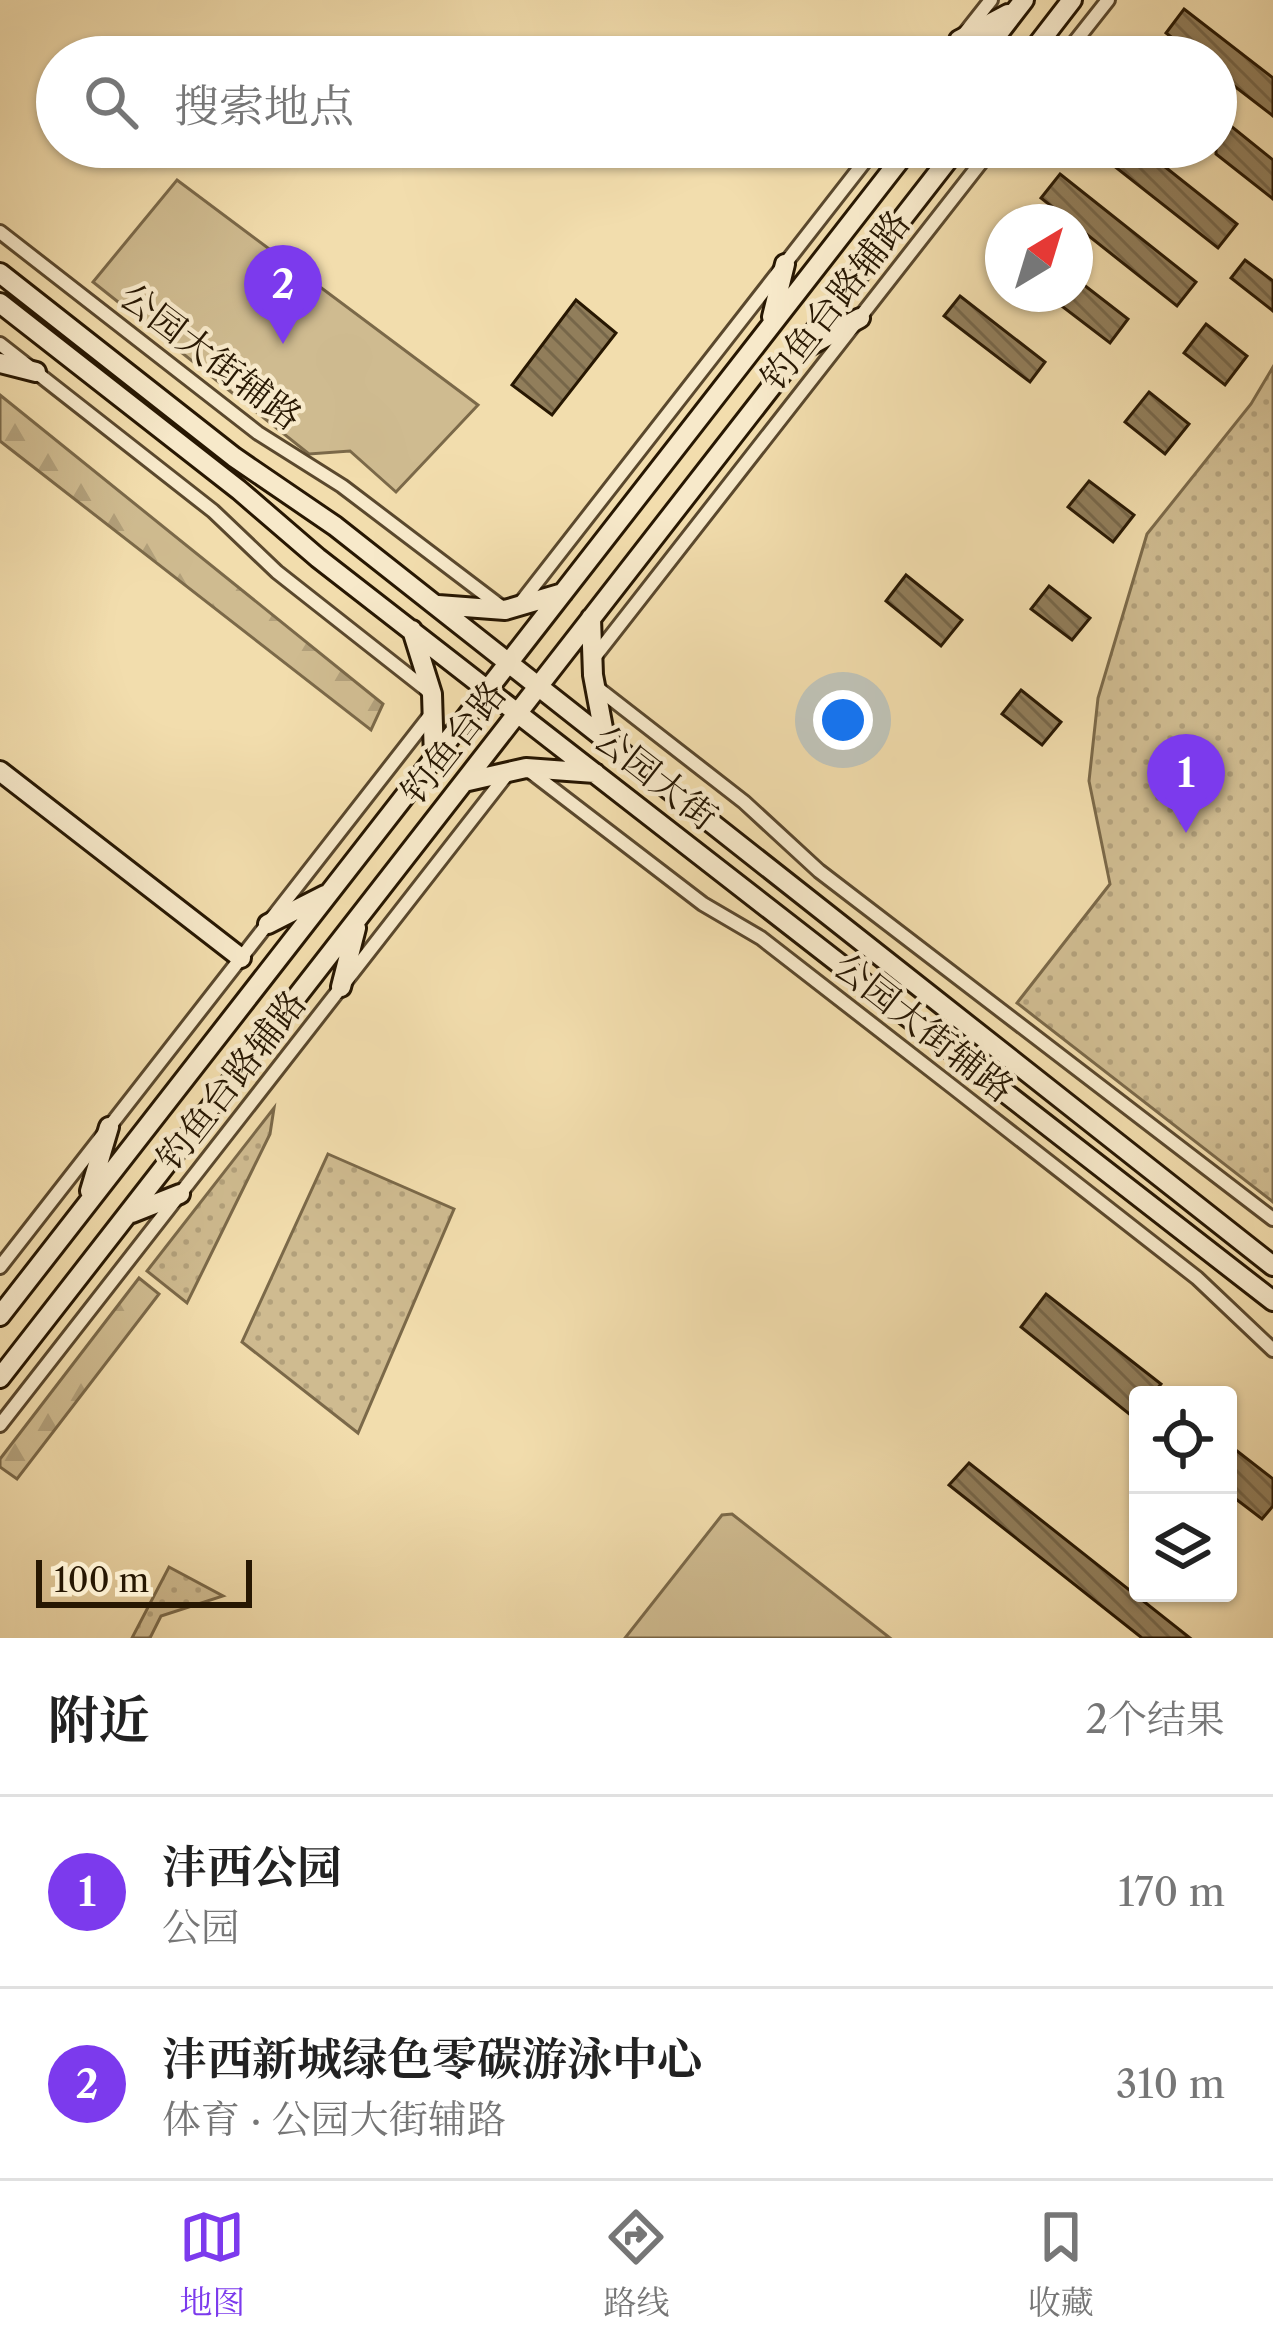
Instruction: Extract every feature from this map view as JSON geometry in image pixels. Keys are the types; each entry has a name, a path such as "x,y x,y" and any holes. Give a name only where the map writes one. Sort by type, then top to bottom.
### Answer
{"main road":[{"path":"1044,36 1072,0"},
{"path":"966,36 1021,4"},
{"path":"996,36 1021,4"},
{"path":"1048,36 1051,27"},
{"name":"钓鱼台路","path":"0,1316 894,168"},
{"name":"钓鱼台路","path":"0,1378 942,168"},
{"path":"770,327 785,264"},
{"name":"公园大街","path":"0,273 234,457 335,526 1273,1266"},
{"name":"公园大街","path":"0,303 1273,1301"},
{"path":"799,351 860,318"},
{"path":"0,363 36,372"},
{"path":"611,531 640,554"},
{"path":"436,605 511,608 563,593"},
{"path":"591,618 595,686 605,739"},
{"path":"412,630 432,703 434,759"},
{"path":"464,782 518,770 598,773"},
{"path":"0,771 241,958"},
{"path":"378,830 408,854"},
{"path":"268,924 330,893"},
{"path":"341,987 358,917"},
{"path":"86,1205 109,1127"},
{"path":"128,1214 180,1194"}],"street":[{"path":"962,36 991,0"},
{"path":"1080,36 1108,0"},
{"name":"钓鱼台路辅路","path":"511,608 860,168"},
{"name":"钓鱼台路辅路","path":"592,660 977,168"},
{"name":"公园大街辅路","path":"0,232 258,433 342,486 511,608"},
{"path":"0,344 213,511 432,703"},
{"name":"公园大街辅路","path":"595,686 744,802 819,872 1273,1219"},
{"name":"钓鱼台路辅路","path":"0,1267 268,924 432,703"},
{"name":"钓鱼台路辅路","path":"0,1425 341,987 518,770"},
{"name":"公园大街辅路","path":"518,770 703,904 760,938 1198,1278 1273,1350"}],"green space":[{"path":"177,180 478,405 396,492 350,451 309,454 93,282"},
{"path":"1273,367 1273,1202 1017,1003 1110,884 1089,781 1098,698 1147,534 1251,404"},
{"path":"0,395 383,704 371,730 0,441"},
{"path":"274,1108 270,1134 187,1303 147,1271"},
{"path":"328,1154 454,1209 358,1433 242,1342"},
{"path":"139,1278 159,1294 17,1479 0,1467 0,1459"},
{"path":"732,1514 890,1638 625,1638 722,1515"},
{"path":"169,1567 223,1596 161,1616 150,1638 132,1638"}],"building":[{"path":"1184,9 1219,36 1170,36 1166,33"},
{"path":"1237,50 1273,78 1273,116 1237,88"},
{"path":"1237,131 1273,160 1273,199 1234,168"},
{"path":"1117,168 1166,168 1237,224 1218,248"},
{"path":"1060,174 1196,282 1177,306 1093,239 1093,204 1049,204 1041,198"},
{"path":"1245,260 1273,281 1273,311 1231,278"},
{"path":"1093,292 1128,319 1110,343 1070,312 1093,312"},
{"path":"960,296 1045,362 1030,382 944,316"},
{"path":"576,300 616,333 552,415 512,385"},
{"path":"1206,324 1247,356 1225,385 1184,353"},
{"path":"1149,392 1189,424 1165,454 1125,422"},
{"path":"1089,481 1134,515 1113,542 1068,507"},
{"path":"906,575 962,620 941,646 886,601"},
{"path":"1049,586 1090,618 1072,640 1031,609"},
{"path":"1021,690 1061,722 1042,745 1002,714"},
{"path":"1046,1294 1161,1384 1129,1386 1129,1414 1021,1327"},
{"path":"1237,1451 1273,1479 1273,1506 1262,1519 1237,1500"},
{"path":"969,1463 1129,1590 1129,1602 1145,1602 1190,1638 1142,1638 949,1485"}],"place":[{"name":"沣西新城绿色零碳游泳中心","path":"283,344"},
{"name":"沣西公园","path":"1186,833"}]}
